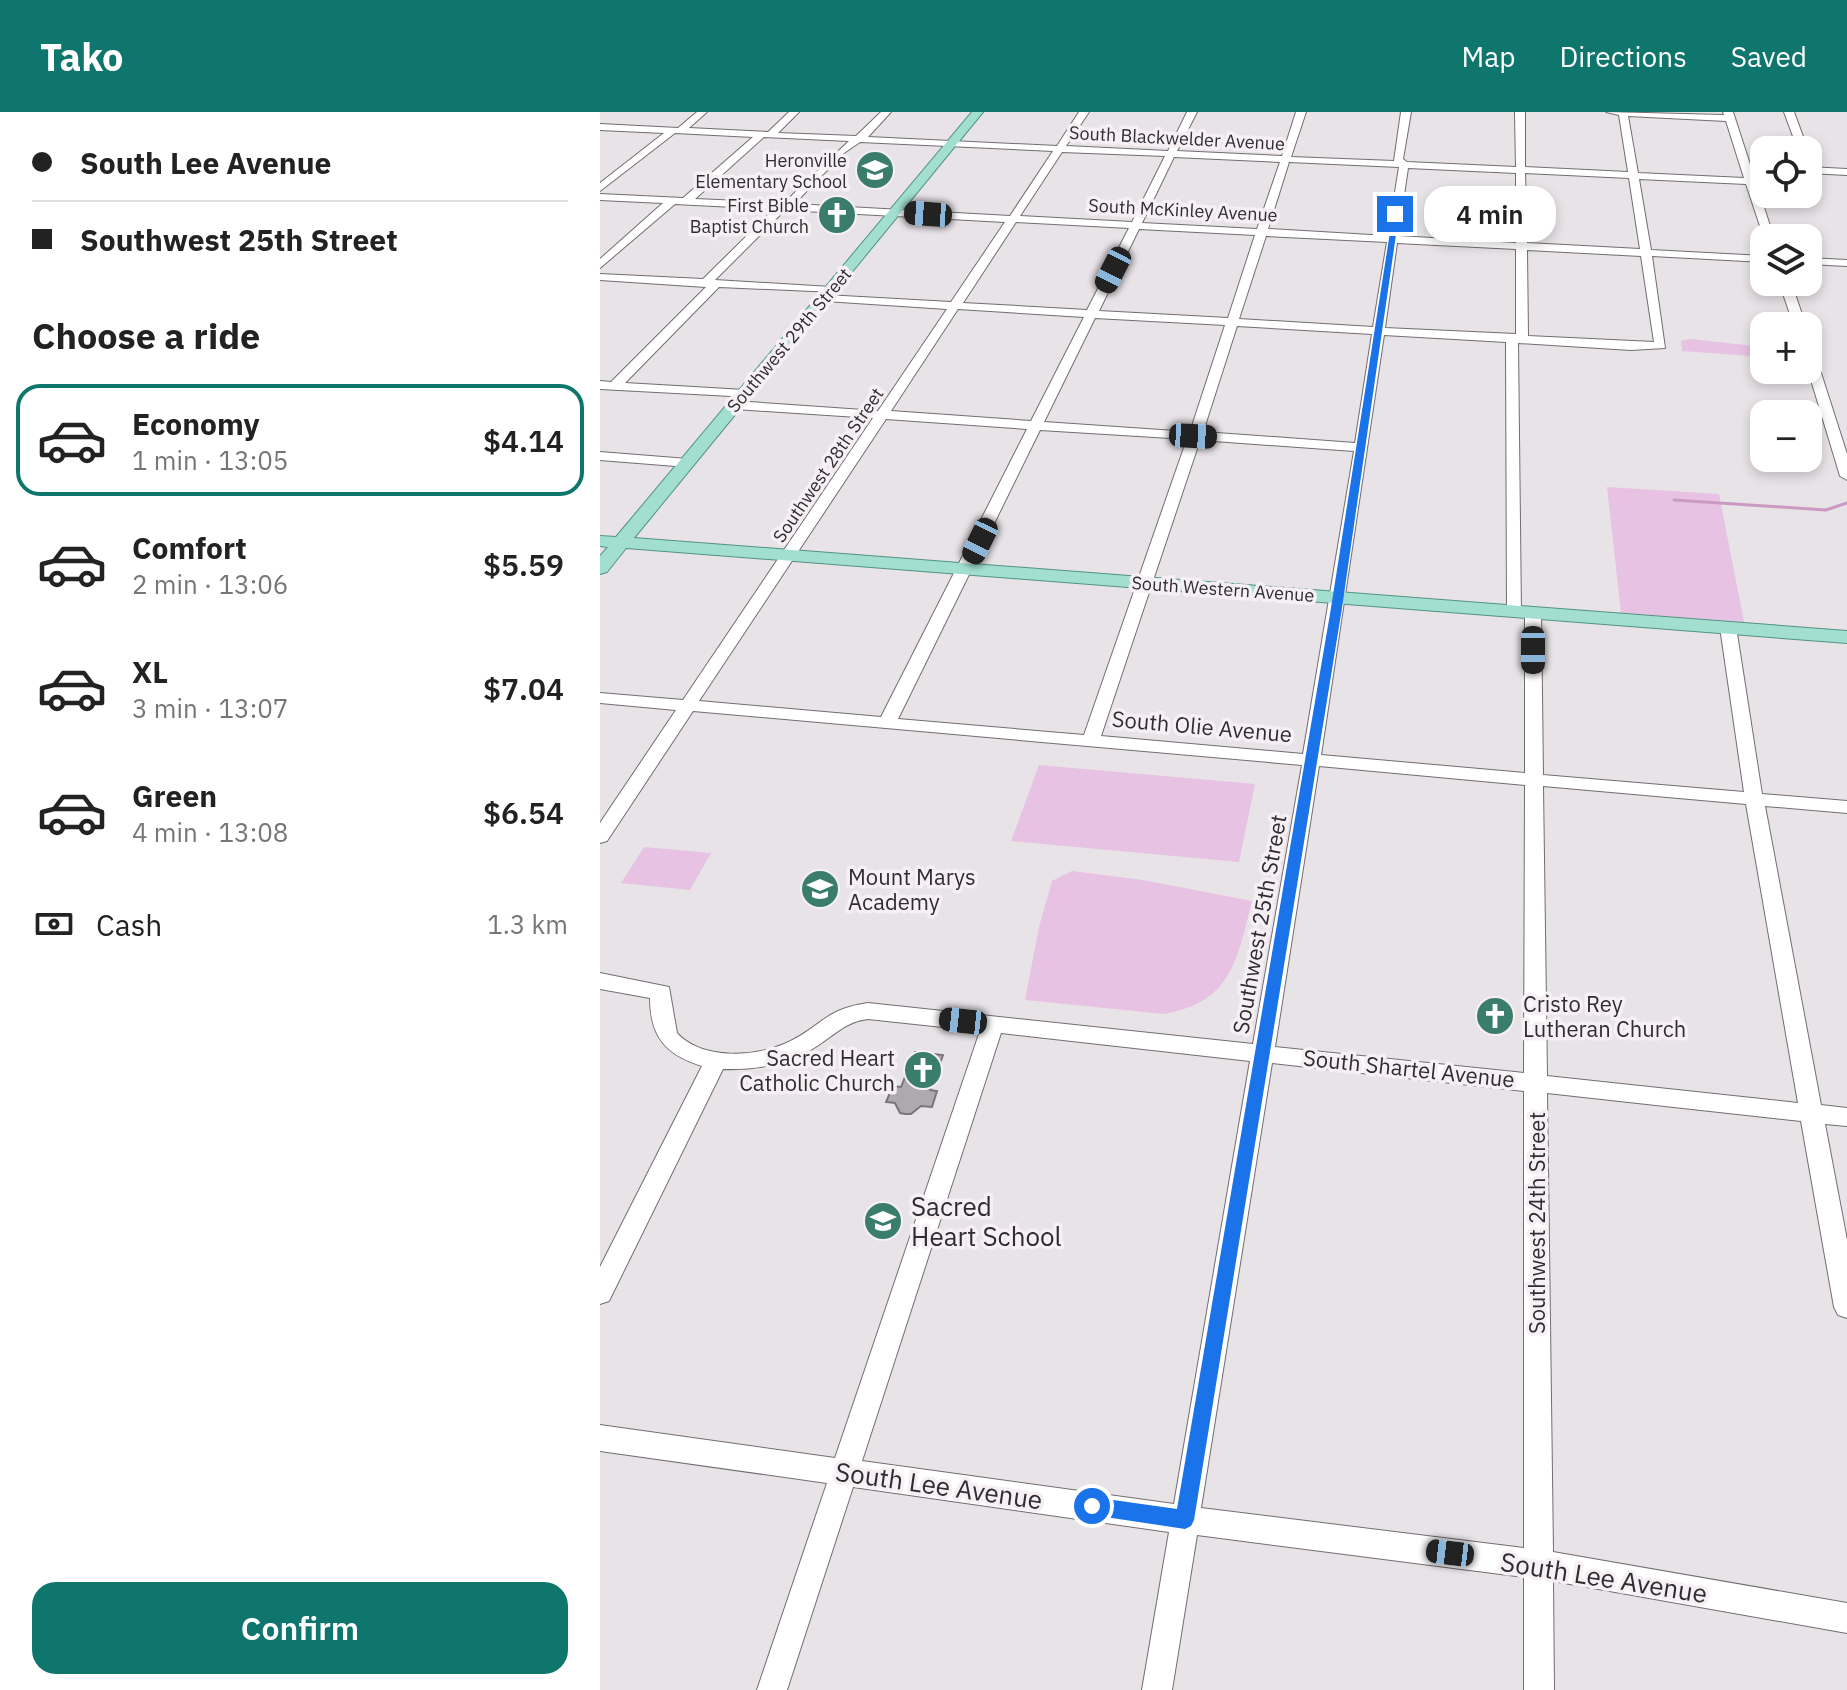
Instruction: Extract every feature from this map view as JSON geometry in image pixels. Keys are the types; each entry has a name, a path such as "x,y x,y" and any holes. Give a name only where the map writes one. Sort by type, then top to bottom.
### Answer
{"main road":[{"name":"Southwest 29th Street","path":"600,568 978,112"},
{"name":"South Western Avenue","path":"600,541 1847,637"}],"street":[{"path":"600,120 611,112"},
{"path":"600,188 702,112"},
{"path":"685,202 794,112"},
{"path":"607,385 710,284 782,207 788,205 886,112"},
{"name":"Southwest 28th Street","path":"600,837 1084,112"},
{"path":"887,723 1192,112"},
{"path":"1091,741 1147,583 1301,112"},
{"name":"Southwest 25th Street","path":"1157,1690 1338,598 1391,240 1408,160 1398,160 1406,112"},
{"name":"Southwest 24th Street","path":"1520,112 1523,247 1517,338 1524,612 1533,778 1539,1690"},
{"path":"1611,112 1728,115 1750,166"},
{"path":"600,275 1091,314 1631,346 1661,345 1623,112"},
{"path":"1789,112 1798,136"},
{"name":"South Blackwelder Avenue","path":"600,127 1285,159 1408,160 1521,170 1750,181"},
{"path":"1822,169 1847,172"},
{"name":"South McKinley Avenue","path":"600,197 1750,258"},
{"path":"600,275 672,201"},
{"path":"1822,262 1847,263"},
{"path":"1818,384 1847,476"},
{"path":"607,385 883,415 1360,447"},
{"path":"600,456 688,463"},
{"path":"1728,627 1754,799 1847,1307"},
{"name":"South Olie Avenue","path":"600,698 1847,807"},
{"name":"South Shartel Avenue","path":"600,981 661,992 662,1025 674,1044 702,1058 716,1061 740,1062 769,1056 804,1044 835,1017 868,1011 1847,1117"},
{"path":"772,1690 993,1024"},
{"path":"600,1293 716,1061"},
{"name":"South Lee Avenue","path":"600,1438 1185,1520 1538,1564 1847,1618"}],"shaded area":[{"path":"1690,339 1750,345 1750,356 1682,351 1681,341"},
{"path":"1607,487 1719,494 1744,622 1621,613"},
{"path":"1039,765 1255,784 1239,862 1011,841"},
{"path":"644,847 711,853 690,890 621,883"},
{"path":"1072,871 1143,880 1252,901 1242,941 1228,975 1205,999 1164,1014 1025,1000 1039,927 1052,881"}],"building":[{"name":"Sacred Heart Catholic Church","path":"915,1052 943,1055 930,1090 937,1091 932,1107 921,1106 911,1114 900,1113 895,1103 886,1102 893,1086 901,1087"}],"waterway":[{"path":"1674,500 1826,510 1847,503"}],"place":[{"name":"Heronville Elementary School","path":"875,170"},
{"name":"First Bible Baptist Church","path":"837,215"},
{"name":"Mount Marys Academy","path":"820,889"},
{"name":"Cristo Rey Lutheran Church","path":"1495,1016"},
{"name":"Sacred Heart Catholic Church","path":"923,1070"},
{"name":"Sacred Heart School","path":"883,1221"}],"route":[{"path":"1092,1506 1185,1520 1336,608 1395,214"}]}
